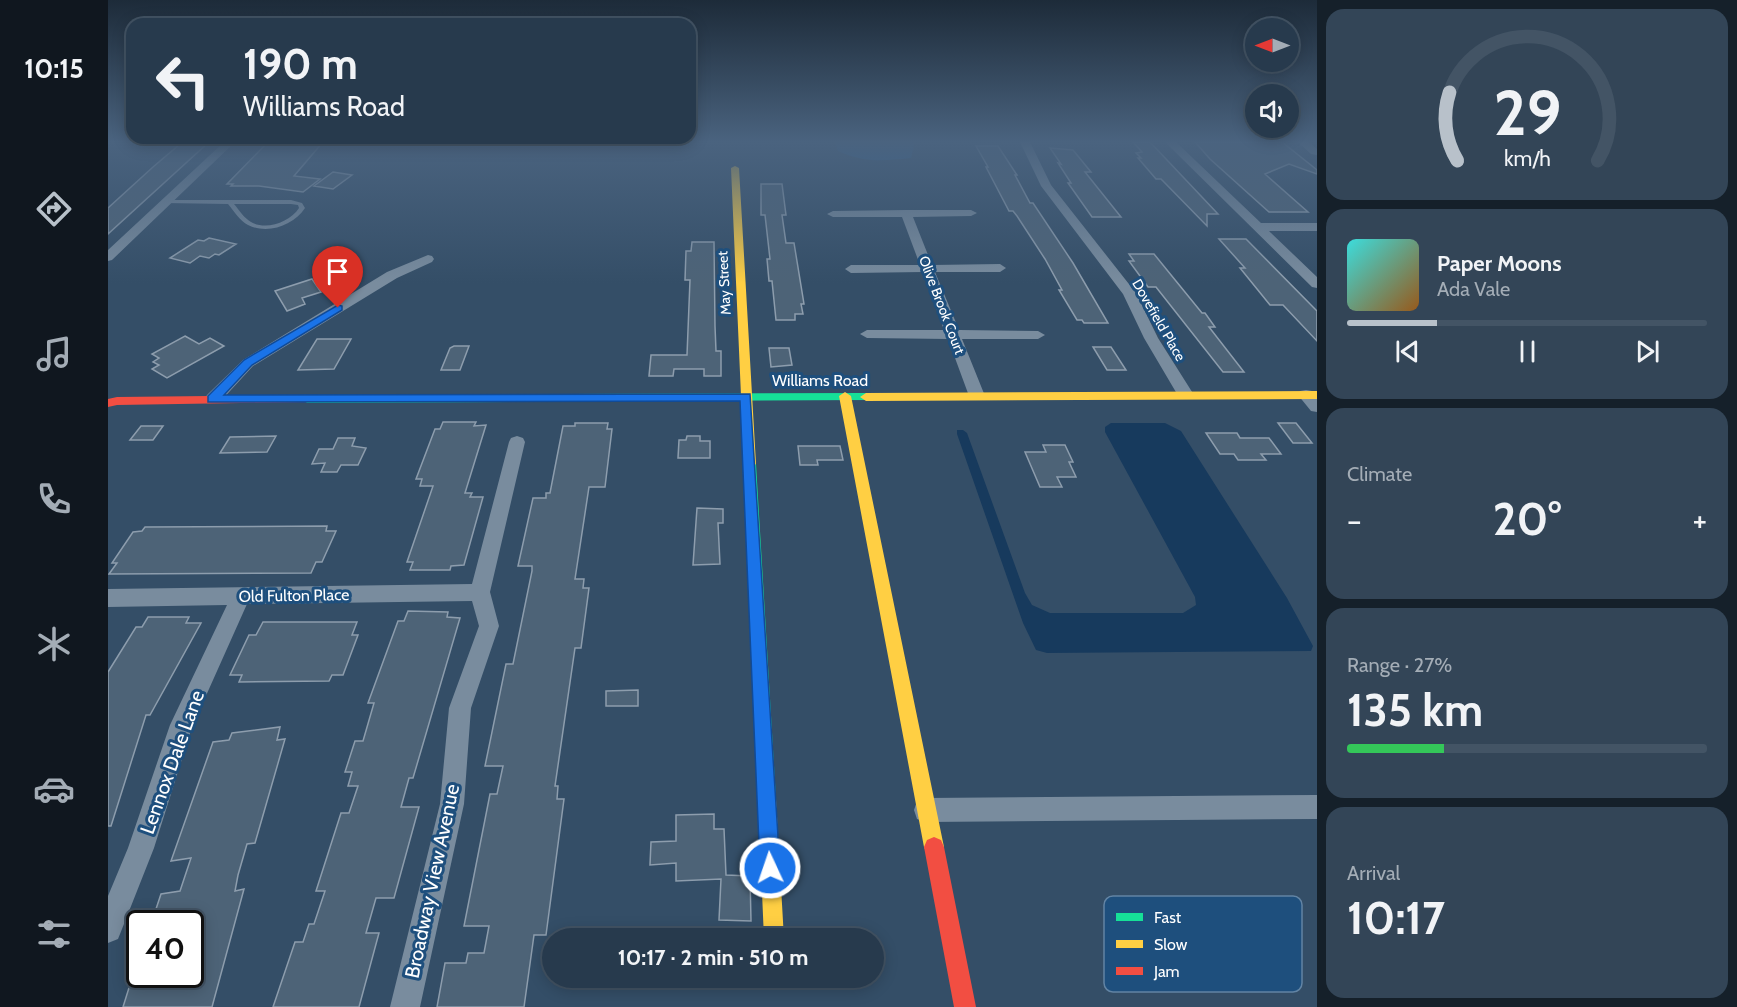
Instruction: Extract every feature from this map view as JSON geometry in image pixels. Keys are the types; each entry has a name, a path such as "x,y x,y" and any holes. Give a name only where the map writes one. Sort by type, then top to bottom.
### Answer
{"street":[{"path":"108,257 180,189"},
{"name":"May Street","path":"736,189 773,928"},
{"name":"Dovefield Place","path":"1048,189 1129,293 1151,339 1186,395"},
{"path":"1219,189 1317,284"},
{"name":"Olive Brook Court","path":"906,213 977,396"},
{"path":"832,214 971,213"},
{"path":"1258,227 1317,227"},
{"path":"213,399 248,363 392,275 428,259"},
{"path":"851,268 1000,268"},
{"path":"867,334 1038,335"},
{"path":"1312,395 1317,407"},
{"name":"Williams Road","path":"108,404 117,401 213,399 1312,395"},
{"path":"845,396 965,1007"},
{"name":"Broadway View Avenue","path":"405,1007 452,804 460,708 489,626 480,592 518,442"},
{"name":"Old Fulton Place","path":"108,598 480,592"},
{"name":"Lennox Dale Lane","path":"108,929 141,848 181,725 241,596"},
{"path":"926,810 1317,807"}],"lane":[{"path":"166,202 230,202 291,202 300,204 302,208 298,216 290,221 263,227 250,224 230,202"}],"shaded area":[{"path":"1111,423 1165,423 1181,431 1287,598 1313,646 1311,651 1047,653 1036,650 1023,623 957,430 967,433 1025,593 1032,605 1050,613 1183,613 1196,605 1195,597 1105,432 1105,427"}],"building":[{"path":"129,189 157,189 108,234 108,208"},
{"path":"281,189 307,189 303,192"},
{"path":"761,189 783,189 786,215 782,215 786,243 794,243 804,304 801,304 803,314 795,314 795,320 776,320 772,281 769,281 767,259 770,259 765,215 761,215"},
{"path":"997,189 1022,189 1073,263 1108,323 1084,323 1082,320 1077,320 1059,290 1062,290 1045,259 1017,216 1013,211 1009,211"},
{"path":"1072,189 1099,189 1121,217 1092,217"},
{"path":"1171,189 1194,189 1218,214 1207,214 1207,226"},
{"path":"1243,189 1282,189 1308,212 1269,212"},
{"path":"209,238 236,244 219,255 215,254 209,258 200,256 190,263 170,258 198,240 204,241"},
{"path":"1219,239 1246,239 1317,311 1317,341 1283,305 1270,305 1240,268 1245,268"},
{"path":"692,242 714,242 716,351 721,351 721,376 704,376 704,369 674,369 673,376 649,376 651,355 687,355 690,280 685,280 686,251 691,251"},
{"path":"1129,254 1154,254 1202,313 1205,313 1215,327 1209,327 1244,372 1223,372 1156,287 1148,287 1129,261 1134,261"},
{"path":"312,279 321,292 302,298 305,304 287,311 275,291"},
{"path":"185,336 199,344 210,338 224,346 167,378 152,369 159,365 153,362 159,358 152,354"},
{"path":"317,339 351,339 334,369 298,370"},
{"path":"469,346 460,370 441,370 450,348"},
{"path":"1093,347 1111,347 1126,370 1107,370"},
{"path":"769,348 789,348 792,365 771,367"},
{"path":"443,422 476,422 474,426 486,425 465,493 472,493 470,497 483,497 464,565 451,566 450,570 410,570 413,562 407,562 433,486 420,486 422,479 416,479 435,429 440,429"},
{"path":"575,423 608,423 607,429 612,429 605,487 589,487 575,579 584,579 583,588 589,588 581,648 575,648 555,786 558,786 557,799 564,799 547,928 542,928 542,935 534,935 524,1007 437,1007 445,963 466,963 468,953 484,953 489,926 464,926 490,794 497,794 503,766 485,766 506,664 513,664 532,571 532,566 518,566 533,498 546,498 546,493 550,493 563,426 575,426"},
{"path":"1278,423 1296,423 1312,443 1293,443"},
{"path":"141,426 163,426 153,440 130,440"},
{"path":"1206,433 1237,433 1240,438 1269,438 1281,454 1261,454 1266,460 1238,460 1234,454 1220,454"},
{"path":"276,436 267,452 220,453 230,437"},
{"path":"687,436 700,436 700,441 710,441 710,458 678,458 679,440 686,440"},
{"path":"338,438 355,438 352,446 366,448 358,465 341,465 337,472 321,472 325,463 312,464 319,449 333,449"},
{"path":"1043,445 1065,445 1073,462 1069,462 1076,477 1057,477 1062,487 1040,487 1025,452 1046,452"},
{"path":"798,446 840,446 843,460 817,460 818,465 800,465"},
{"path":"697,508 723,509 723,523 718,523 720,564 693,565"},
{"path":"327,526 326,531 336,531 322,562 316,562 311,573 109,574 117,563 112,563 133,532 142,531 145,527"},
{"path":"408,611 448,612 447,617 460,618 413,778 409,778 401,807 419,807 394,898 376,898 366,933 379,933 359,1007 273,1007 295,942 303,942 309,924 314,924 325,891 316,891 341,813 349,813 358,786 348,786 352,772 345,772 355,741 363,741 374,703 368,703 398,621 404,621"},
{"path":"148,617 189,617 186,623 201,623 150,715 146,715 111,826 108,826 108,672 136,627 142,627"},
{"path":"263,622 357,622 352,635 358,635 343,675 332,675 329,681 239,682 242,675 230,675 249,635 256,635"},
{"path":"638,690 638,706 606,706 606,691"},
{"path":"280,727 277,740 285,739 255,843 247,844 238,875 235,891 244,889 212,1007 123,1007 129,988 204,988 204,910 156,910 161,894 180,891 191,858 171,861 213,742 229,740 232,733"},
{"path":"714,814 714,829 724,829 726,875 750,876 751,921 719,920 721,879 676,881 676,863 650,865 651,842 676,841 676,815"}],"traffic: fast":[{"path":"307,399 866,397"},
{"path":"750,464 767,799"}],"traffic: slow":[{"path":"736,189 750,464"},
{"path":"866,397 1317,395"},
{"path":"845,396 934,847"},
{"path":"767,799 773,928"}],"traffic: jam":[{"path":"108,403 117,401 307,399"},
{"path":"934,847 965,1007"}],"route":[{"path":"338,308 248,363 213,399 746,397 770,868"}]}
